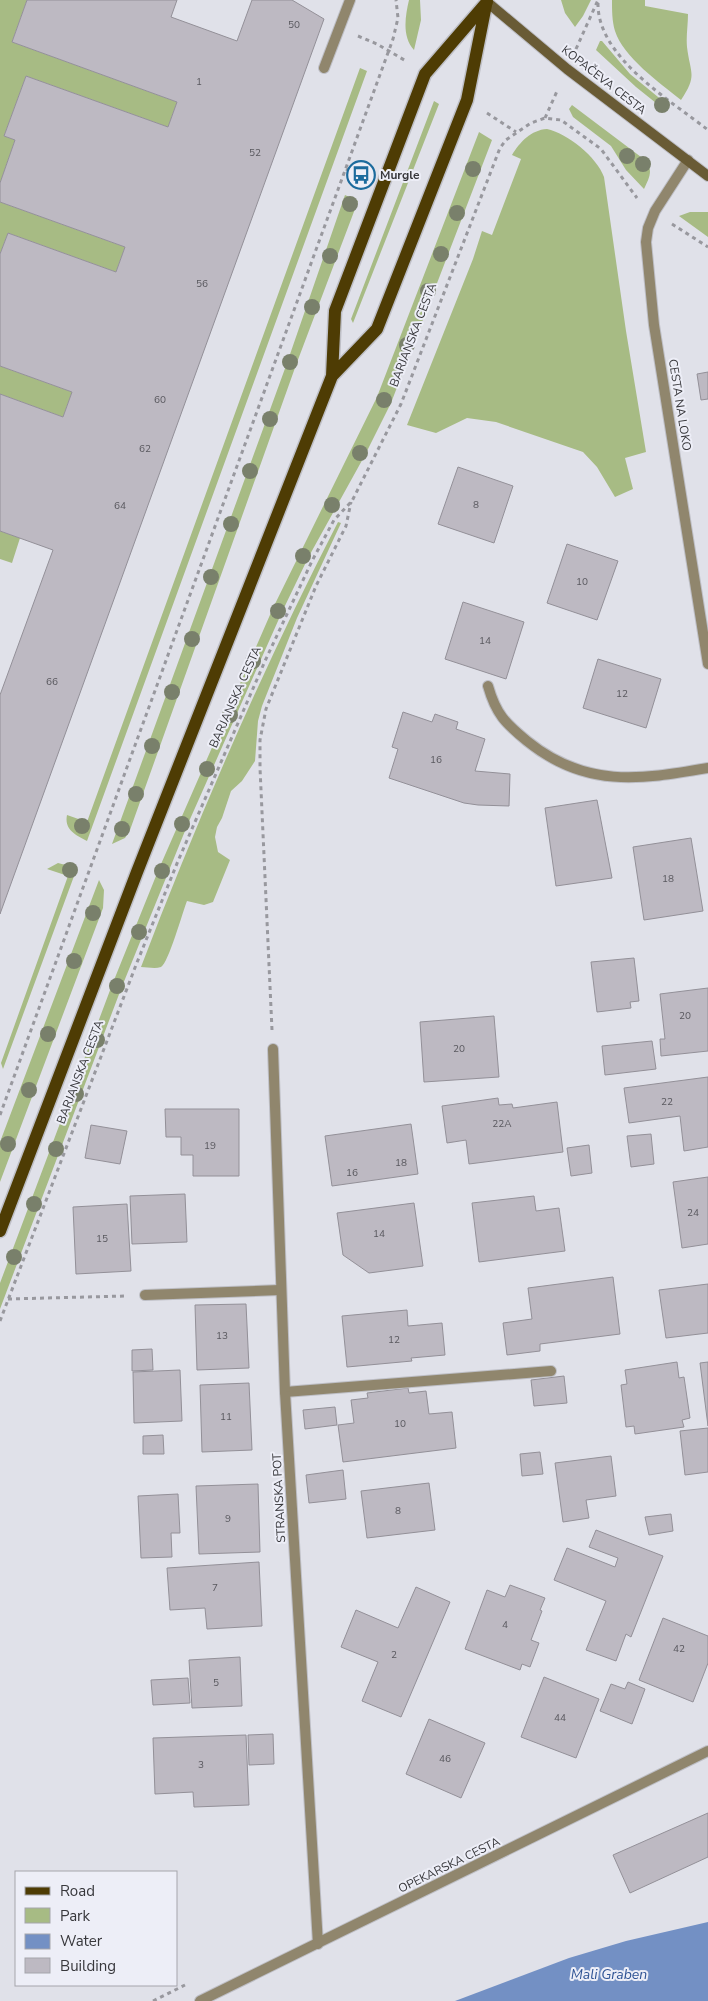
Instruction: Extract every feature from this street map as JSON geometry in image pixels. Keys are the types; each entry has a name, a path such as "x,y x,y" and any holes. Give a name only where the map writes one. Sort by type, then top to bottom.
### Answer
{"main road":[{"name":"KOPAČEVA CESTA","path":"486,1 567,69 708,176"},
{"name":"BARJANSKA CESTA","path":"0,1231 137,872 332,376 335,311 426,74 486,1"},
{"name":"BARJANSKA CESTA","path":"332,376 377,329 467,100 486,1"}],"street":[{"path":"324,68 350,0"},
{"name":"CESTA NA LOKO","path":"688,160 655,211 648,228 646,242 654,325 708,664"},
{"path":"488,686 494,706 504,720 544,754 570,767 600,776 628,778 708,768"},
{"name":"STRANSKA POT","path":"273,1049 285,1392 318,1944"},
{"path":"145,1295 280,1290"},
{"path":"285,1392 551,1371"},
{"name":"OPEKARSKA CESTA","path":"200,2001 708,1751"}],"path":[{"path":"0,1115 253,428 396,31 398,18 396,0"},
{"name":"KOPAČEVA CESTA","path":"598,1 600,22 604,33 630,67 708,130"},
{"path":"339,29 377,44 410,64"},
{"path":"490,115 516,132"},
{"name":"BARJANSKA CESTA","path":"0,1320 136,964 178,861 265,661 312,561 334,520 352,501 401,404 500,148 516,132 545,118 554,118 568,123 601,149 638,199"},
{"path":"670,224 708,247"},
{"path":"273,1049 260,740 266,709 316,586 346,526 352,501"},
{"path":"8,1300 145,1295"}],"green space":[{"path":"0,0 27,0 12,42 177,102 168,127 26,76 4,136 15,140 0,183"},
{"path":"409,0 420,0 421,20 414,50 406,33 406,13"},
{"path":"561,0 591,0 575,27 565,13"},
{"path":"612,0 645,0 645,6 688,14 687,43 691,79 690,85 681,100 643,69 619,41 615,31"},
{"path":"600,41 630,74 669,106 666,111 636,87 596,50"},
{"path":"360,68 367,71 87,841 69,828 67,825 67,815 87,822"},
{"path":"434,101 439,104 353,323 351,319"},
{"path":"572,105 645,160 650,171 644,189 626,170 611,146 573,117 569,109"},
{"path":"547,129 563,135 580,147 595,162 604,177 626,331 646,452 625,458 633,489 615,497 597,467 583,452 496,422 467,418 436,433 407,425 473,259 482,231 492,235 521,159 512,155 531,134"},
{"path":"479,132 492,140 391,403 365,455 308,558 187,826 121,989 0,1309 0,1283 112,985 158,871 273,608 377,397"},
{"path":"345,195 358,201 296,365 130,830 125,838 112,844 287,363"},
{"path":"0,202 125,247 116,272 8,233 0,254"},
{"path":"690,212 708,212 708,237 679,216"},
{"path":"0,366 72,392 63,417 0,394"},
{"path":"338,522 341,523 297,618 262,706 258,721 255,761 242,781 231,791 217,827 215,837 218,852 230,860 213,902 204,905 187,901 164,964 159,968 141,967 209,797 258,686"},
{"path":"0,531 20,538 12,563 0,559"},
{"path":"58,863 77,868 3,1069 1,1063 68,876 47,869"},
{"path":"99,880 104,890 103,908 0,1182 0,1142"}],"water":[{"name":"Mali Graben","path":"708,1922 708,2001 455,2001 569,1958 626,1941"}],"building":[{"path":"27,0 177,0 171,17 237,41 252,0 292,0 324,19 0,914 0,695 53,550 0,531 0,394 63,417 72,392 0,366 0,254 8,233 116,272 125,247 0,202 0,183 15,140 4,136 26,76 168,127 177,102 12,42"},
{"path":"708,372 708,399 701,400 697,374"},
{"path":"458,467 513,486 494,543 438,524"},
{"path":"567,544 618,561 597,620 547,603"},
{"path":"463,602 524,622 506,679 445,659"},
{"path":"598,659 661,679 646,728 583,708"},
{"path":"403,712 432,722 435,714 458,722 456,729 485,739 475,771 510,774 509,806 464,803 389,778 398,749 392,747"},
{"path":"597,800 612,878 556,886 545,808"},
{"path":"691,838 703,911 644,920 633,847"},
{"path":"634,958 639,1001 630,1002 631,1008 597,1012 591,962"},
{"path":"708,988 708,1051 661,1056 660,1039 665,1039 660,994"},
{"path":"494,1016 499,1077 424,1082 420,1022"},
{"path":"652,1041 656,1069 605,1075 602,1046"},
{"path":"708,1077 708,1147 684,1151 680,1116 629,1123 624,1088"},
{"path":"498,1098 499,1105 512,1104 513,1108 557,1102 563,1152 469,1164 466,1140 447,1143 442,1106"},
{"path":"165,1109 239,1109 239,1176 193,1176 193,1155 181,1155 181,1137 166,1137"},
{"path":"411,1124 418,1174 332,1186 325,1136"},
{"path":"91,1125 127,1131 120,1164 85,1158"},
{"path":"651,1134 654,1164 631,1167 627,1136"},
{"path":"589,1145 592,1173 571,1176 567,1148"},
{"path":"708,1177 708,1244 682,1248 673,1182"},
{"path":"185,1194 187,1242 132,1244 130,1196"},
{"path":"534,1196 536,1211 559,1208 565,1251 479,1262 472,1203"},
{"path":"414,1203 423,1266 369,1273 343,1255 337,1213"},
{"path":"127,1204 131,1271 76,1274 73,1207"},
{"path":"613,1277 620,1334 540,1344 540,1351 507,1355 503,1323 532,1319 528,1288"},
{"path":"708,1284 708,1333 666,1338 659,1290"},
{"path":"246,1304 249,1368 197,1370 195,1305"},
{"path":"407,1310 408,1326 442,1323 445,1355 411,1358 412,1361 347,1367 342,1316"},
{"path":"152,1349 153,1370 132,1371 132,1350"},
{"path":"677,1362 679,1378 684,1377 690,1418 682,1420 684,1427 635,1434 634,1426 626,1427 621,1385 627,1384 625,1370"},
{"path":"708,1362 708,1426 700,1363"},
{"path":"180,1370 182,1421 134,1423 133,1372"},
{"path":"564,1376 567,1403 534,1406 531,1380"},
{"path":"249,1383 252,1450 202,1452 200,1385"},
{"path":"408,1388 409,1393 426,1391 429,1414 452,1412 456,1448 343,1462 338,1425 354,1423 351,1400 368,1398 367,1393"},
{"path":"335,1407 337,1425 305,1429 303,1410"},
{"path":"708,1428 708,1472 685,1475 680,1431"},
{"path":"163,1435 164,1454 143,1454 143,1436"},
{"path":"540,1452 543,1474 522,1476 520,1454"},
{"path":"611,1456 616,1496 586,1500 589,1518 563,1522 555,1463"},
{"path":"343,1470 346,1499 309,1503 306,1475"},
{"path":"429,1483 435,1530 367,1538 361,1491"},
{"path":"258,1484 260,1552 199,1554 196,1486"},
{"path":"178,1494 180,1533 171,1533 172,1557 141,1558 138,1496"},
{"path":"671,1514 673,1531 649,1535 645,1517"},
{"path":"596,1530 663,1556 631,1637 626,1634 616,1661 586,1650 606,1601 554,1580 567,1548 615,1567 618,1558 589,1547"},
{"path":"259,1562 262,1626 207,1629 205,1608 170,1610 167,1568"},
{"path":"510,1585 545,1598 531,1640 539,1643 530,1667 522,1664 520,1670 465,1649 487,1590 505,1597"},
{"path":"416,1587 450,1602 401,1717 362,1701 378,1662 341,1647 356,1610 398,1628"},
{"path":"663,1618 708,1636 708,1663 693,1702 639,1680"},
{"path":"240,1657 242,1706 192,1708 189,1660"},
{"path":"544,1677 599,1699 576,1758 521,1737"},
{"path":"188,1678 190,1703 153,1705 151,1680"},
{"path":"628,1682 645,1689 632,1724 600,1711 611,1684 625,1689"},
{"path":"429,1719 485,1743 461,1798 406,1774"},
{"path":"273,1734 274,1764 249,1765 248,1735"},
{"path":"246,1735 249,1805 194,1807 193,1792 155,1794 153,1738"},
{"path":"708,1813 708,1857 630,1893 613,1855"}],"place":[{"name":"Murgle","path":"361,175"}]}
